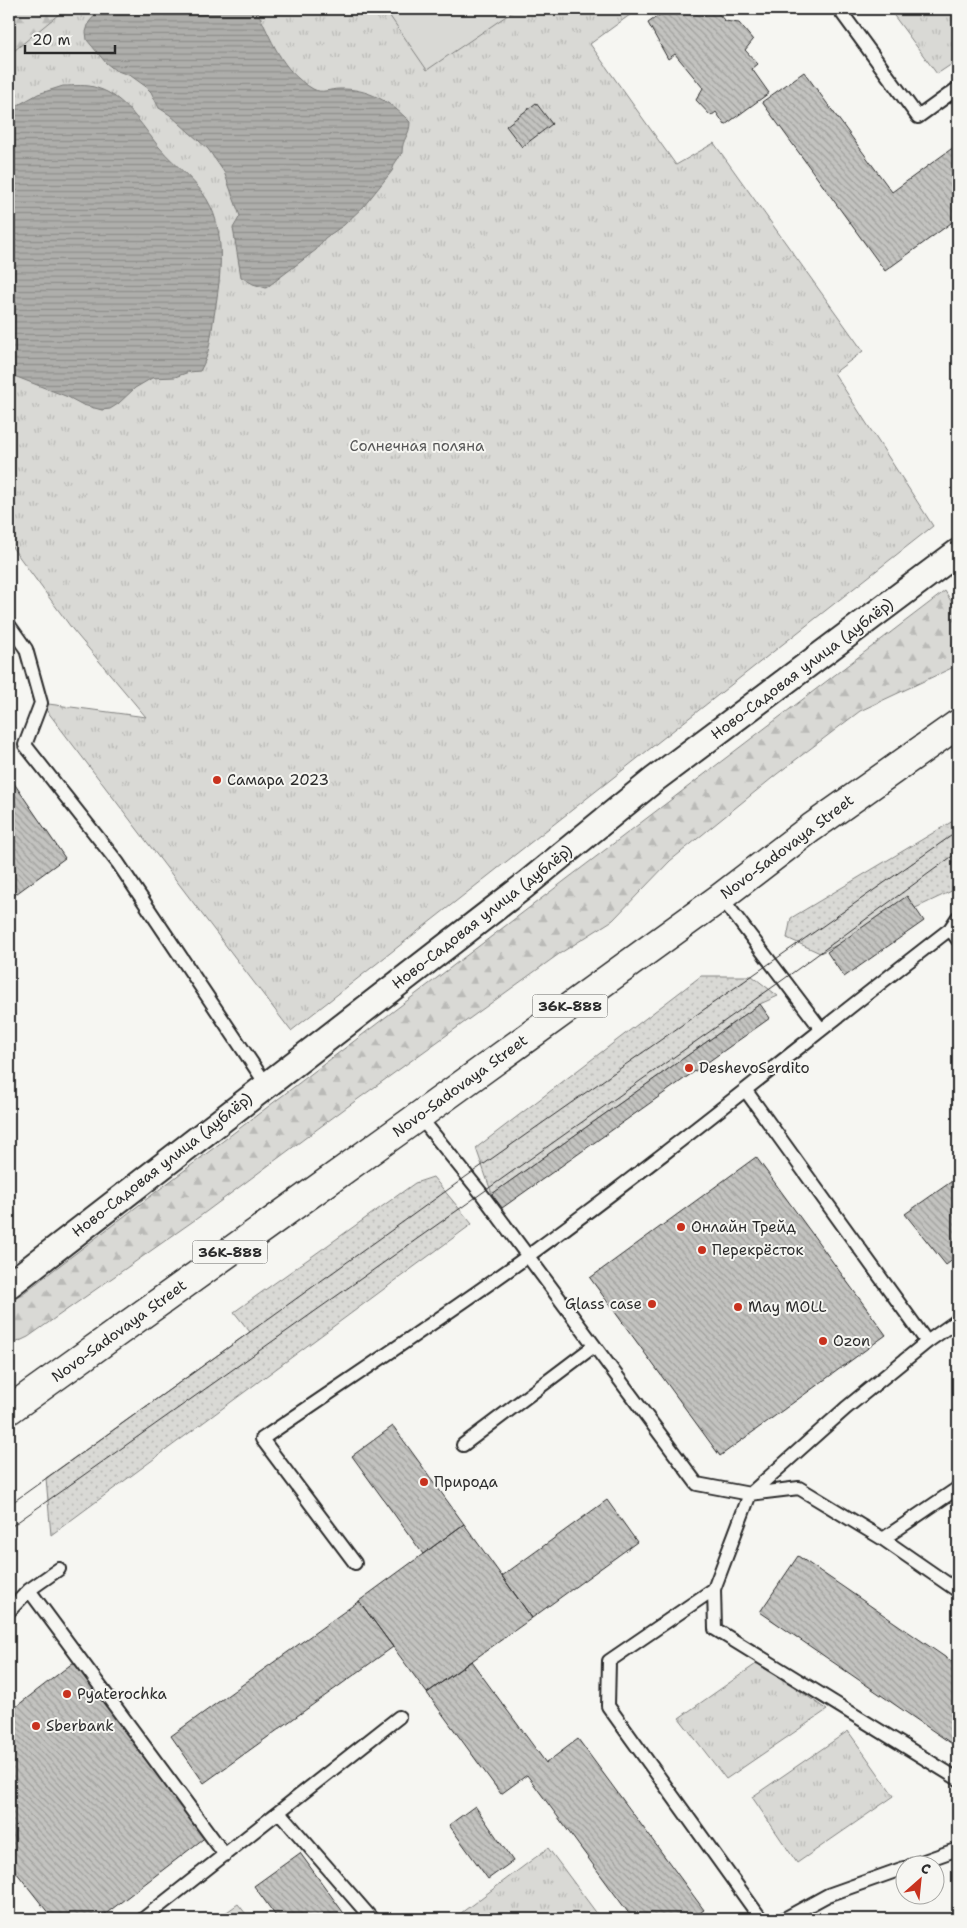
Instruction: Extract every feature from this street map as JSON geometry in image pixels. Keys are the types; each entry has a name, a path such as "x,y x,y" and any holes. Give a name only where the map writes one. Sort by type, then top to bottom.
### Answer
{"main road":[{"name":"Novo-Sadovaya Street","path":"9,1410 419,1116 721,896 810,828 958,724"},
{"path":"9,1399 41,1387"}],"street":[{"name":"Ново-Садовая улица (дублёр)","path":"9,1285 524,886 655,779 958,552"}],"lane":[{"path":"839,9 918,117 958,88"},
{"path":"9,625 26,649 41,703 25,745 118,863 266,1084"},
{"path":"721,896 821,1029"},
{"path":"355,1562 262,1439 528,1256 746,1091 821,1029 950,929 958,917"},
{"path":"950,929 958,940"},
{"path":"746,1091 927,1342"},
{"path":"419,1116 481,1193 697,1484 750,1494 799,1488 883,1539 958,1591"},
{"path":"958,1320 927,1342 846,1408 750,1494 714,1589 715,1629 958,1779"},
{"path":"463,1445 594,1346"},
{"path":"883,1539 958,1488"},
{"path":"9,1611 29,1590 59,1569"},
{"path":"714,1589 609,1661 608,1706 761,1919"},
{"path":"29,1590 225,1855"},
{"path":"143,1919 400,1717"},
{"path":"279,1812 372,1919"},
{"path":"937,1856 958,1848"},
{"path":"784,1919 828,1894 894,1871"}],"green space":[{"path":"9,9 112,9 9,93"},
{"name":"Солнечная поляна","path":"65,9 638,9 590,44 676,165 714,143 863,351 834,373 933,526 291,1031 41,703 146,717 73,630 9,543 9,55"},
{"path":"385,9 514,9 515,10 427,70"},
{"path":"889,9 958,9 958,60 937,74"},
{"path":"945,591 958,613 958,665 860,711 777,774 670,861 613,920 559,954 347,1107 199,1217 28,1337 9,1346 9,1304"},
{"path":"958,818 958,888 820,953 787,938 791,918"},
{"path":"701,976 752,976 778,996 760,1004 492,1194 476,1148"},
{"path":"433,1177 472,1224 51,1535 46,1478 250,1332 234,1312 415,1183"},
{"path":"759,1662 827,1710 726,1779 679,1718"},
{"path":"848,1731 894,1796 797,1863 752,1797"},
{"path":"548,1848 601,1919 453,1919"},
{"path":"238,1904 250,1919 217,1919"}],"shaded area":[{"path":"108,9 256,9 278,53 292,73 313,89 320,91 350,89 360,91 387,103 403,115 410,122 402,153 392,171 364,206 344,225 325,238 316,250 266,288 253,284 241,277 233,228 240,216 224,172 208,149 170,115 159,108 151,92 145,86 131,76 115,70 106,63 87,40 86,32 89,22 97,13"},
{"path":"63,86 93,87 107,92 124,105 159,147 201,190 211,207 219,233 218,289 210,344 200,371 189,372 175,377 152,378 135,388 110,409 102,410 83,405 68,397 9,374 9,110 38,94"}],"building":[{"path":"668,9 714,9 725,21 739,23 753,40 745,50 758,64 752,69 769,93 725,125 716,112 711,116 696,100 703,88 675,54 668,59 648,23"},
{"path":"804,72 892,192 958,144 958,218 885,271 762,102"},
{"path":"536,103 552,124 522,147 506,126"},
{"path":"9,776 65,858 9,899"},
{"path":"907,896 924,921 844,977 827,952"},
{"path":"760,1004 770,1018 502,1208 492,1194"},
{"name":"May MOLL","path":"756,1157 886,1335 720,1456 590,1278"},
{"path":"958,1177 958,1256 946,1265 905,1214"},
{"path":"393,1426 464,1524 423,1554 352,1456"},
{"path":"607,1500 637,1542 532,1618 502,1576"},
{"path":"464,1524 532,1618 427,1693 359,1601"},
{"path":"798,1556 958,1666 958,1748 760,1612"},
{"path":"359,1601 393,1647 204,1783 171,1736"},
{"path":"471,1661 546,1763 578,1739 704,1910 691,1919 633,1919 527,1775 501,1794 427,1693"},
{"path":"74,1662 207,1836 99,1919 53,1919 9,1863 9,1712"},
{"path":"475,1806 513,1861 488,1879 449,1825"},
{"path":"300,1853 348,1919 278,1919 254,1886"}],"tram line":[{"path":"9,1505 467,1176 958,831"},
{"path":"9,1528 784,979 958,852"}],"place":[{"name":"Самара 2023","path":"217,780"},
{"name":"DeshevoSerdito","path":"689,1068"},
{"name":"Онлайн Трейд","path":"681,1227"},
{"name":"Перекрёсток","path":"702,1250"},
{"name":"Glass case","path":"652,1304"},
{"name":"May MOLL","path":"738,1307"},
{"name":"Ozon","path":"823,1341"},
{"name":"Природа","path":"424,1482"},
{"name":"Pyaterochka","path":"67,1694"},
{"name":"Sberbank","path":"36,1726"}]}
